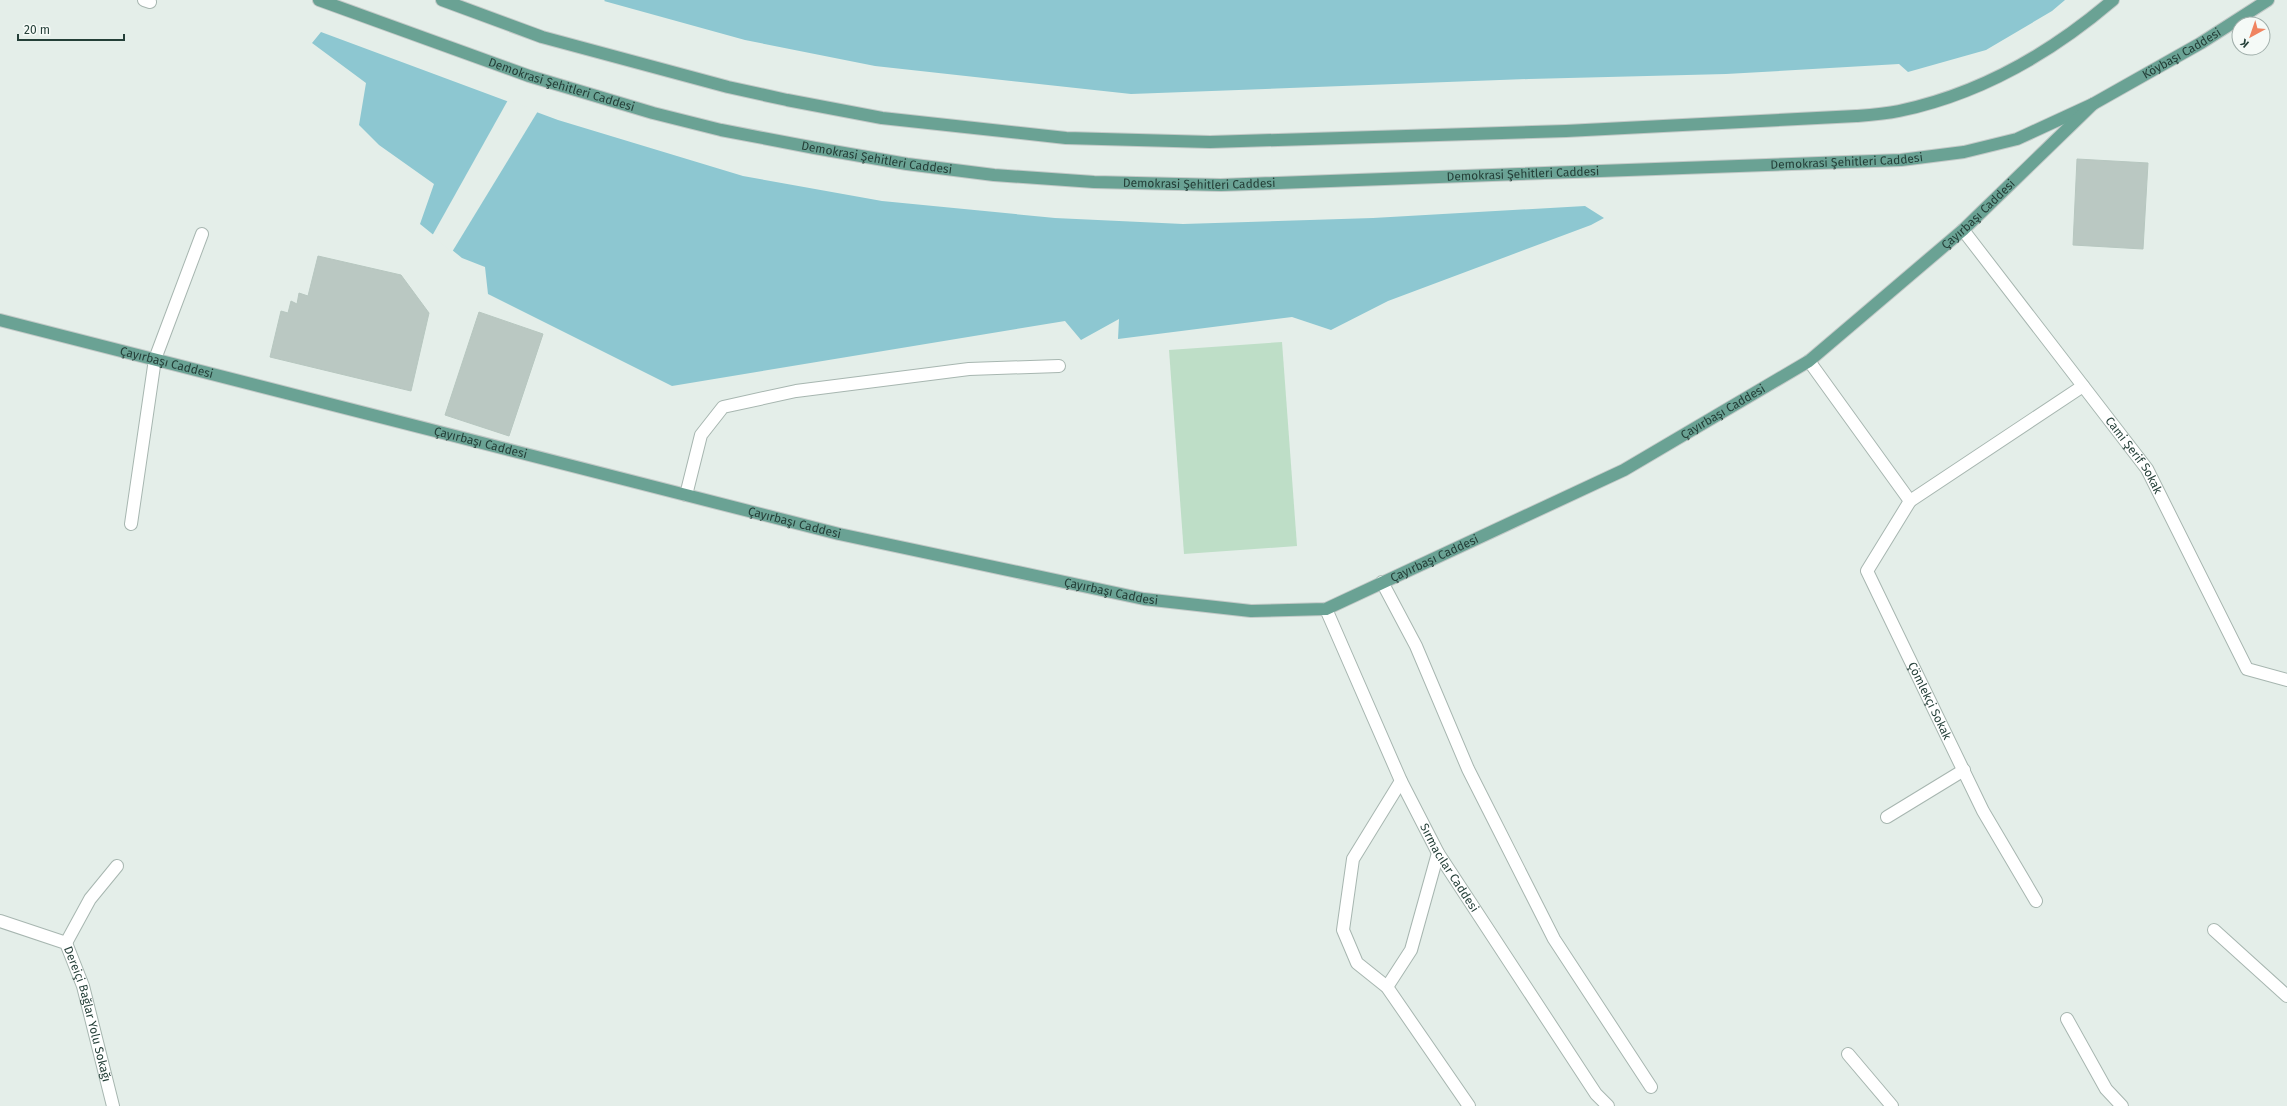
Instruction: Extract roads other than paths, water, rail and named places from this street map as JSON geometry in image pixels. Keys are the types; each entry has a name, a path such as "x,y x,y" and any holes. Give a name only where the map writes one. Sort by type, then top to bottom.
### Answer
{"main road":[{"name":"Demokrasi Şehitleri Caddesi","path":"319,0 529,76 653,113 721,130 907,164 986,174 1094,182 1220,185 1901,160 1964,152 2016,139 2093,104"},
{"path":"442,0 542,37 728,86 787,100 882,118 1066,138 1210,142 1566,131 1856,116 1898,112 1961,94 2011,71 2052,48 2085,24 2114,0"},
{"name":"Köybaşı Caddesi","path":"2093,104 2201,43 2268,0"},
{"name":"Çayırbaşı Caddesi","path":"0,320 839,534 1144,599 1251,611 1326,609 1624,470 1809,361 1963,230 2093,104"}],"street":[{"name":"Cami Şerif Sokak","path":"1963,230 2147,469 2247,669 2287,680"},
{"path":"130,524 155,360 202,234"},
{"path":"1809,361 1910,501"},
{"path":"686,495 701,435 723,407 796,391 969,369 1059,366"},
{"name":"Çömlekçi Sokak","path":"2036,901 1983,811 1867,571 1910,501 2083,386"},
{"path":"1382,582 1416,646 1468,769 1554,939 1651,1087"},
{"name":"Sırmacılar Caddesi","path":"1326,609 1401,781 1438,853 1596,1094 1608,1106"},
{"path":"1887,817 1964,770"},
{"path":"1401,781 1353,860 1343,930 1357,963 1387,987 1469,1106"},
{"path":"1387,987 1411,950 1438,853"},
{"path":"66,943 90,899 117,866"},
{"name":"Dereiçi Bağlar Yolu Sokağı","path":"0,922 66,943 83,986 113,1106"},
{"path":"2214,930 2287,996"},
{"path":"2067,1019 2106,1089 2122,1106"},
{"path":"1848,1054 1892,1106"}],"water":[{"path":"2065,0 2052,11 1986,50 1908,72 1899,64 1726,74 1529,79 1131,94 875,66 745,40 604,1"},
{"path":"321,32 558,120 743,176 882,201 1055,218 1183,224 1373,218 1585,206 1604,218 1591,225 1388,301 1331,330 1292,317 1118,339 1119,319 1081,340 1065,321 672,386 488,294 485,267 462,258 420,224 434,184 379,145 359,125 366,83 312,43"}]}
